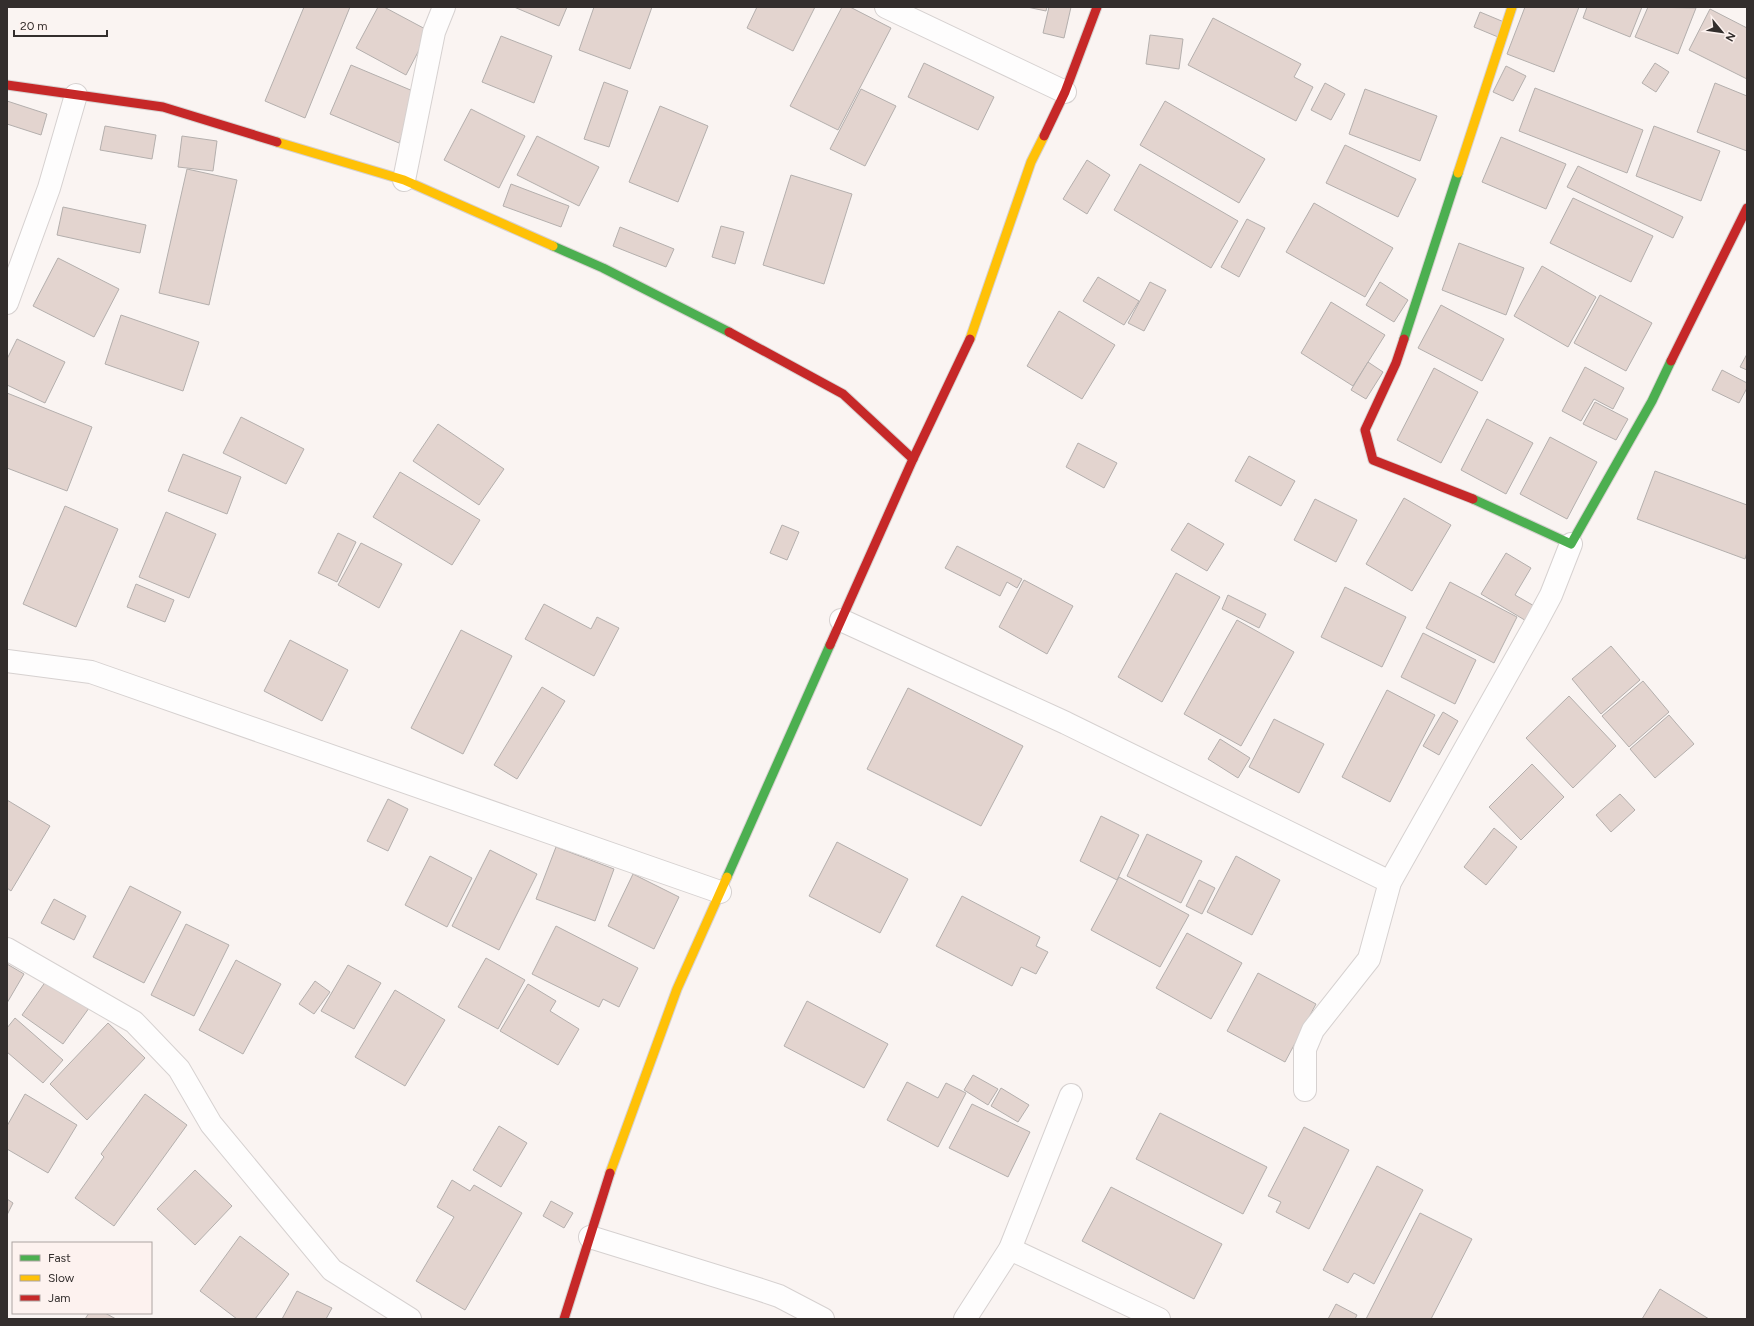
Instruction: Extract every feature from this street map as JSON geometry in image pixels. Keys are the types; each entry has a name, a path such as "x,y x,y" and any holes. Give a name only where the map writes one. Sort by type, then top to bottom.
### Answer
{"street":[{"path":"404,180 434,32 444,7"},
{"path":"886,7 1065,92"},
{"path":"564,1319 607,1183 677,989 913,459 970,339 1031,162 1065,92 1092,24 1097,7"},
{"path":"1512,7 1396,363 1365,430 1373,460 1463,494 1571,544"},
{"path":"7,85 163,107 404,180 603,268 740,338 843,394 913,459"},
{"path":"7,304 49,188 76,95"},
{"path":"1305,1090 1305,1050 1313,1030 1369,959 1390,882 1551,595 1571,544 1652,401 1747,208"},
{"path":"841,620 1066,723 1390,882"},
{"path":"7,660 91,672 720,892"},
{"path":"7,949 134,1022 179,1068 211,1124 332,1270 410,1319"},
{"path":"965,1319 1010,1249 1071,1095"},
{"path":"590,1237 772,1294 823,1319"},
{"path":"1010,1249 1159,1319"}],"building":[{"path":"304,7 350,7 305,118 265,101"},
{"path":"378,7 384,7 429,31 406,75 356,48"},
{"path":"514,7 567,7 559,26"},
{"path":"594,7 652,7 630,69 579,50"},
{"path":"757,7 815,7 793,51 747,28"},
{"path":"842,7 850,7 891,28 838,130 790,106"},
{"path":"1027,7 1047,7 1046,11"},
{"path":"1049,7 1071,7 1064,38 1043,33"},
{"path":"1525,7 1579,7 1554,72 1507,54"},
{"path":"1587,7 1642,7 1630,37 1583,18"},
{"path":"1648,7 1696,8 1678,54 1635,37"},
{"path":"1710,9 1747,28 1747,79 1689,50"},
{"path":"1480,12 1504,22 1498,37 1474,27"},
{"path":"1213,18 1301,64 1294,77 1313,87 1296,121 1188,65"},
{"path":"1150,35 1183,39 1179,69 1146,64"},
{"path":"501,36 552,56 534,103 482,82"},
{"path":"924,63 994,97 978,130 908,97"},
{"path":"1655,63 1669,72 1656,92 1642,83"},
{"path":"351,65 420,94 399,143 330,114"},
{"path":"1506,66 1526,76 1513,101 1493,92"},
{"path":"604,82 628,91 609,147 584,139"},
{"path":"1325,83 1345,94 1331,120 1311,110"},
{"path":"1715,83 1747,96 1747,151 1697,132"},
{"path":"1535,88 1643,130 1627,173 1519,131"},
{"path":"861,89 896,106 865,166 830,149"},
{"path":"1365,89 1437,116 1420,161 1349,134"},
{"path":"7,101 47,114 41,135 7,124"},
{"path":"1165,101 1265,159 1239,203 1140,145"},
{"path":"660,106 708,126 678,202 629,182"},
{"path":"471,109 525,136 499,188 444,160"},
{"path":"105,126 156,135 152,159 100,150"},
{"path":"1654,126 1720,151 1701,201 1636,176"},
{"path":"182,136 217,141 213,171 178,167"},
{"path":"537,136 599,167 579,206 517,175"},
{"path":"1501,137 1566,164 1546,209 1482,182"},
{"path":"1345,145 1416,179 1398,217 1326,183"},
{"path":"1087,160 1110,175 1087,214 1063,199"},
{"path":"1140,164 1238,221 1211,268 1114,210"},
{"path":"1578,166 1683,217 1673,238 1567,187"},
{"path":"187,169 237,180 209,305 159,293"},
{"path":"791,175 852,194 824,284 763,265"},
{"path":"511,184 569,206 561,227 503,206"},
{"path":"1573,198 1653,236 1631,282 1550,243"},
{"path":"1314,203 1393,248 1365,297 1286,252"},
{"path":"63,207 146,225 140,253 57,235"},
{"path":"1247,219 1265,228 1239,277 1221,267"},
{"path":"721,226 744,232 735,264 712,257"},
{"path":"620,227 674,249 666,267 613,246"},
{"path":"1459,243 1524,268 1506,315 1442,290"},
{"path":"58,258 119,289 94,337 33,306"},
{"path":"1542,266 1596,297 1568,347 1514,316"},
{"path":"1098,277 1139,301 1124,325 1083,301"},
{"path":"1150,282 1166,290 1144,331 1128,323"},
{"path":"1380,282 1408,300 1394,322 1366,305"},
{"path":"1600,295 1652,323 1626,371 1574,343"},
{"path":"1331,302 1385,335 1353,386 1301,353"},
{"path":"1441,305 1504,339 1482,381 1418,348"},
{"path":"1059,311 1115,345 1082,399 1027,366"},
{"path":"121,315 199,342 183,391 105,364"},
{"path":"17,339 65,362 45,403 7,385 7,359"},
{"path":"1747,354 1747,370 1740,367"},
{"path":"1368,362 1383,372 1366,399 1351,390"},
{"path":"1585,367 1624,388 1613,409 1594,399 1581,421 1562,411"},
{"path":"1434,368 1478,392 1441,463 1397,440"},
{"path":"1722,370 1747,383 1747,388 1739,403 1712,390"},
{"path":"7,393 92,427 67,491 7,468"},
{"path":"1595,402 1628,419 1616,440 1583,424"},
{"path":"241,417 304,449 286,484 223,453"},
{"path":"1487,419 1533,443 1506,494 1461,470"},
{"path":"438,424 504,469 479,505 413,461"},
{"path":"1550,437 1597,462 1567,519 1520,494"},
{"path":"1078,443 1117,463 1104,488 1066,467"},
{"path":"183,454 241,477 227,514 168,491"},
{"path":"1249,456 1295,481 1281,506 1235,481"},
{"path":"1655,471 1747,505 1747,552 1745,559 1637,519"},
{"path":"400,472 480,520 452,565 373,517"},
{"path":"1404,498 1451,525 1412,591 1366,564"},
{"path":"1315,499 1357,520 1336,562 1294,540"},
{"path":"65,506 118,529 76,627 23,604"},
{"path":"166,512 216,534 189,598 139,577"},
{"path":"1188,523 1224,544 1207,571 1171,550"},
{"path":"782,525 799,532 787,560 770,553"},
{"path":"338,533 356,542 337,582 318,573"},
{"path":"361,543 402,564 379,608 338,585"},
{"path":"957,546 1022,579 1017,588 1007,582 1000,596 945,568"},
{"path":"1506,553 1531,568 1515,595 1536,607 1528,622 1481,594"},
{"path":"1176,573 1220,597 1162,702 1118,677"},
{"path":"1024,580 1073,606 1047,654 999,627"},
{"path":"1450,582 1517,617 1494,663 1426,628"},
{"path":"136,584 174,600 165,622 127,607"},
{"path":"1345,587 1406,617 1382,667 1321,637"},
{"path":"1228,595 1266,614 1259,628 1222,609"},
{"path":"544,604 591,629 597,617 619,628 594,676 525,639"},
{"path":"1237,620 1294,652 1241,746 1184,714"},
{"path":"461,630 512,656 463,754 411,728"},
{"path":"1423,633 1476,660 1455,704 1401,677"},
{"path":"290,640 348,670 322,721 264,691"},
{"path":"1611,646 1640,680 1601,714 1572,679"},
{"path":"1643,681 1669,712 1629,747 1602,716"},
{"path":"542,687 565,701 517,779 494,765"},
{"path":"908,688 1023,746 981,826 867,769"},
{"path":"1387,690 1435,715 1390,802 1342,777"},
{"path":"1569,696 1616,746 1573,788 1526,738"},
{"path":"1443,712 1458,721 1439,755 1423,746"},
{"path":"1669,715 1694,744 1655,778 1630,749"},
{"path":"1274,719 1324,744 1299,793 1249,767"},
{"path":"1220,739 1250,758 1238,778 1208,759"},
{"path":"1532,764 1564,797 1521,840 1489,807"},
{"path":"1620,794 1635,810 1611,832 1596,815"},
{"path":"388,799 408,809 388,851 367,841"},
{"path":"7,800 50,826 11,891 7,888"},
{"path":"1101,816 1139,835 1117,880 1080,861"},
{"path":"1494,828 1517,847 1486,885 1464,867"},
{"path":"1147,834 1202,861 1181,903 1127,876"},
{"path":"837,842 908,879 880,933 809,896"},
{"path":"556,847 614,869 595,921 536,899"},
{"path":"490,850 537,874 499,950 452,926"},
{"path":"430,856 472,878 447,927 405,905"},
{"path":"1236,856 1280,880 1252,935 1207,912"},
{"path":"633,874 679,897 654,949 608,926"},
{"path":"1119,877 1189,915 1160,967 1091,930"},
{"path":"1199,880 1215,888 1202,914 1186,906"},
{"path":"130,886 181,912 144,983 93,957"},
{"path":"962,896 1040,937 1036,946 1048,952 1036,974 1021,967 1012,986 936,946"},
{"path":"54,899 86,916 74,940 41,923"},
{"path":"186,924 229,945 194,1016 151,995"},
{"path":"556,926 638,968 619,1007 603,999 599,1007 532,974"},
{"path":"1187,933 1242,963 1211,1019 1156,988"},
{"path":"486,958 525,980 498,1029 458,1007"},
{"path":"236,960 281,984 243,1054 199,1030"},
{"path":"7,964 24,974 7,1003"},
{"path":"348,965 381,983 354,1029 321,1011"},
{"path":"1258,973 1316,1004 1285,1062 1227,1031"},
{"path":"51,974 92,1004 63,1044 22,1015"},
{"path":"315,981 330,992 314,1014 299,1004"},
{"path":"528,984 556,1001 550,1011 579,1029 558,1065 500,1031"},
{"path":"395,990 445,1020 405,1086 355,1057"},
{"path":"807,1001 888,1044 864,1088 784,1046"},
{"path":"15,1018 63,1060 43,1083 7,1052 7,1028"},
{"path":"108,1023 145,1058 87,1120 50,1084"},
{"path":"973,1075 998,1089 988,1105 964,1090"},
{"path":"907,1082 938,1098 946,1083 966,1093 938,1147 887,1120"},
{"path":"1001,1088 1029,1105 1018,1122 991,1106"},
{"path":"25,1094 77,1125 48,1173 7,1149 7,1126"},
{"path":"145,1094 187,1125 114,1226 75,1198 104,1157 101,1154"},
{"path":"972,1104 1030,1132 1008,1177 949,1148"},
{"path":"1160,1113 1267,1167 1243,1214 1136,1159"},
{"path":"499,1126 527,1143 501,1187 473,1170"},
{"path":"1304,1127 1349,1150 1309,1229 1276,1212 1281,1202 1268,1196"},
{"path":"1377,1166 1423,1190 1374,1284 1354,1273 1348,1283 1323,1270"},
{"path":"195,1170 232,1206 195,1245 157,1209"},
{"path":"452,1180 470,1191 474,1185 522,1213 465,1310 416,1281 454,1217 437,1207"},
{"path":"1111,1187 1222,1244 1194,1299 1082,1241"},
{"path":"7,1199 13,1203 7,1215"},
{"path":"551,1201 573,1213 564,1228 543,1216"},
{"path":"1420,1213 1472,1239 1431,1319 1366,1319"},
{"path":"240,1236 289,1274 255,1319 237,1319 200,1291"},
{"path":"1660,1289 1709,1319 1642,1319"},
{"path":"297,1291 332,1308 326,1319 282,1319"},
{"path":"1336,1304 1357,1315 1355,1319 1328,1319"},
{"path":"88,1314 107,1314 116,1319 85,1319"}],"traffic: fast":[{"path":"1404,339 1458,173"},
{"path":"553,246 603,268 729,332"},
{"path":"1473,499 1571,544 1652,401 1671,361"},
{"path":"727,877 830,645"}],"traffic: slow":[{"path":"1458,173 1512,7"},
{"path":"970,339 1031,162 1044,136"},
{"path":"277,142 404,180 553,246"},
{"path":"610,1173 677,989 727,877"}],"traffic: jam":[{"path":"1044,136 1065,92 1097,7"},
{"path":"7,85 163,107 277,142"},
{"path":"1671,361 1747,208"},
{"path":"729,332 843,394 913,459"},
{"path":"830,645 913,459 970,339"},
{"path":"1404,339 1396,363 1365,430 1373,460 1473,499"},
{"path":"564,1319 610,1173"}]}
